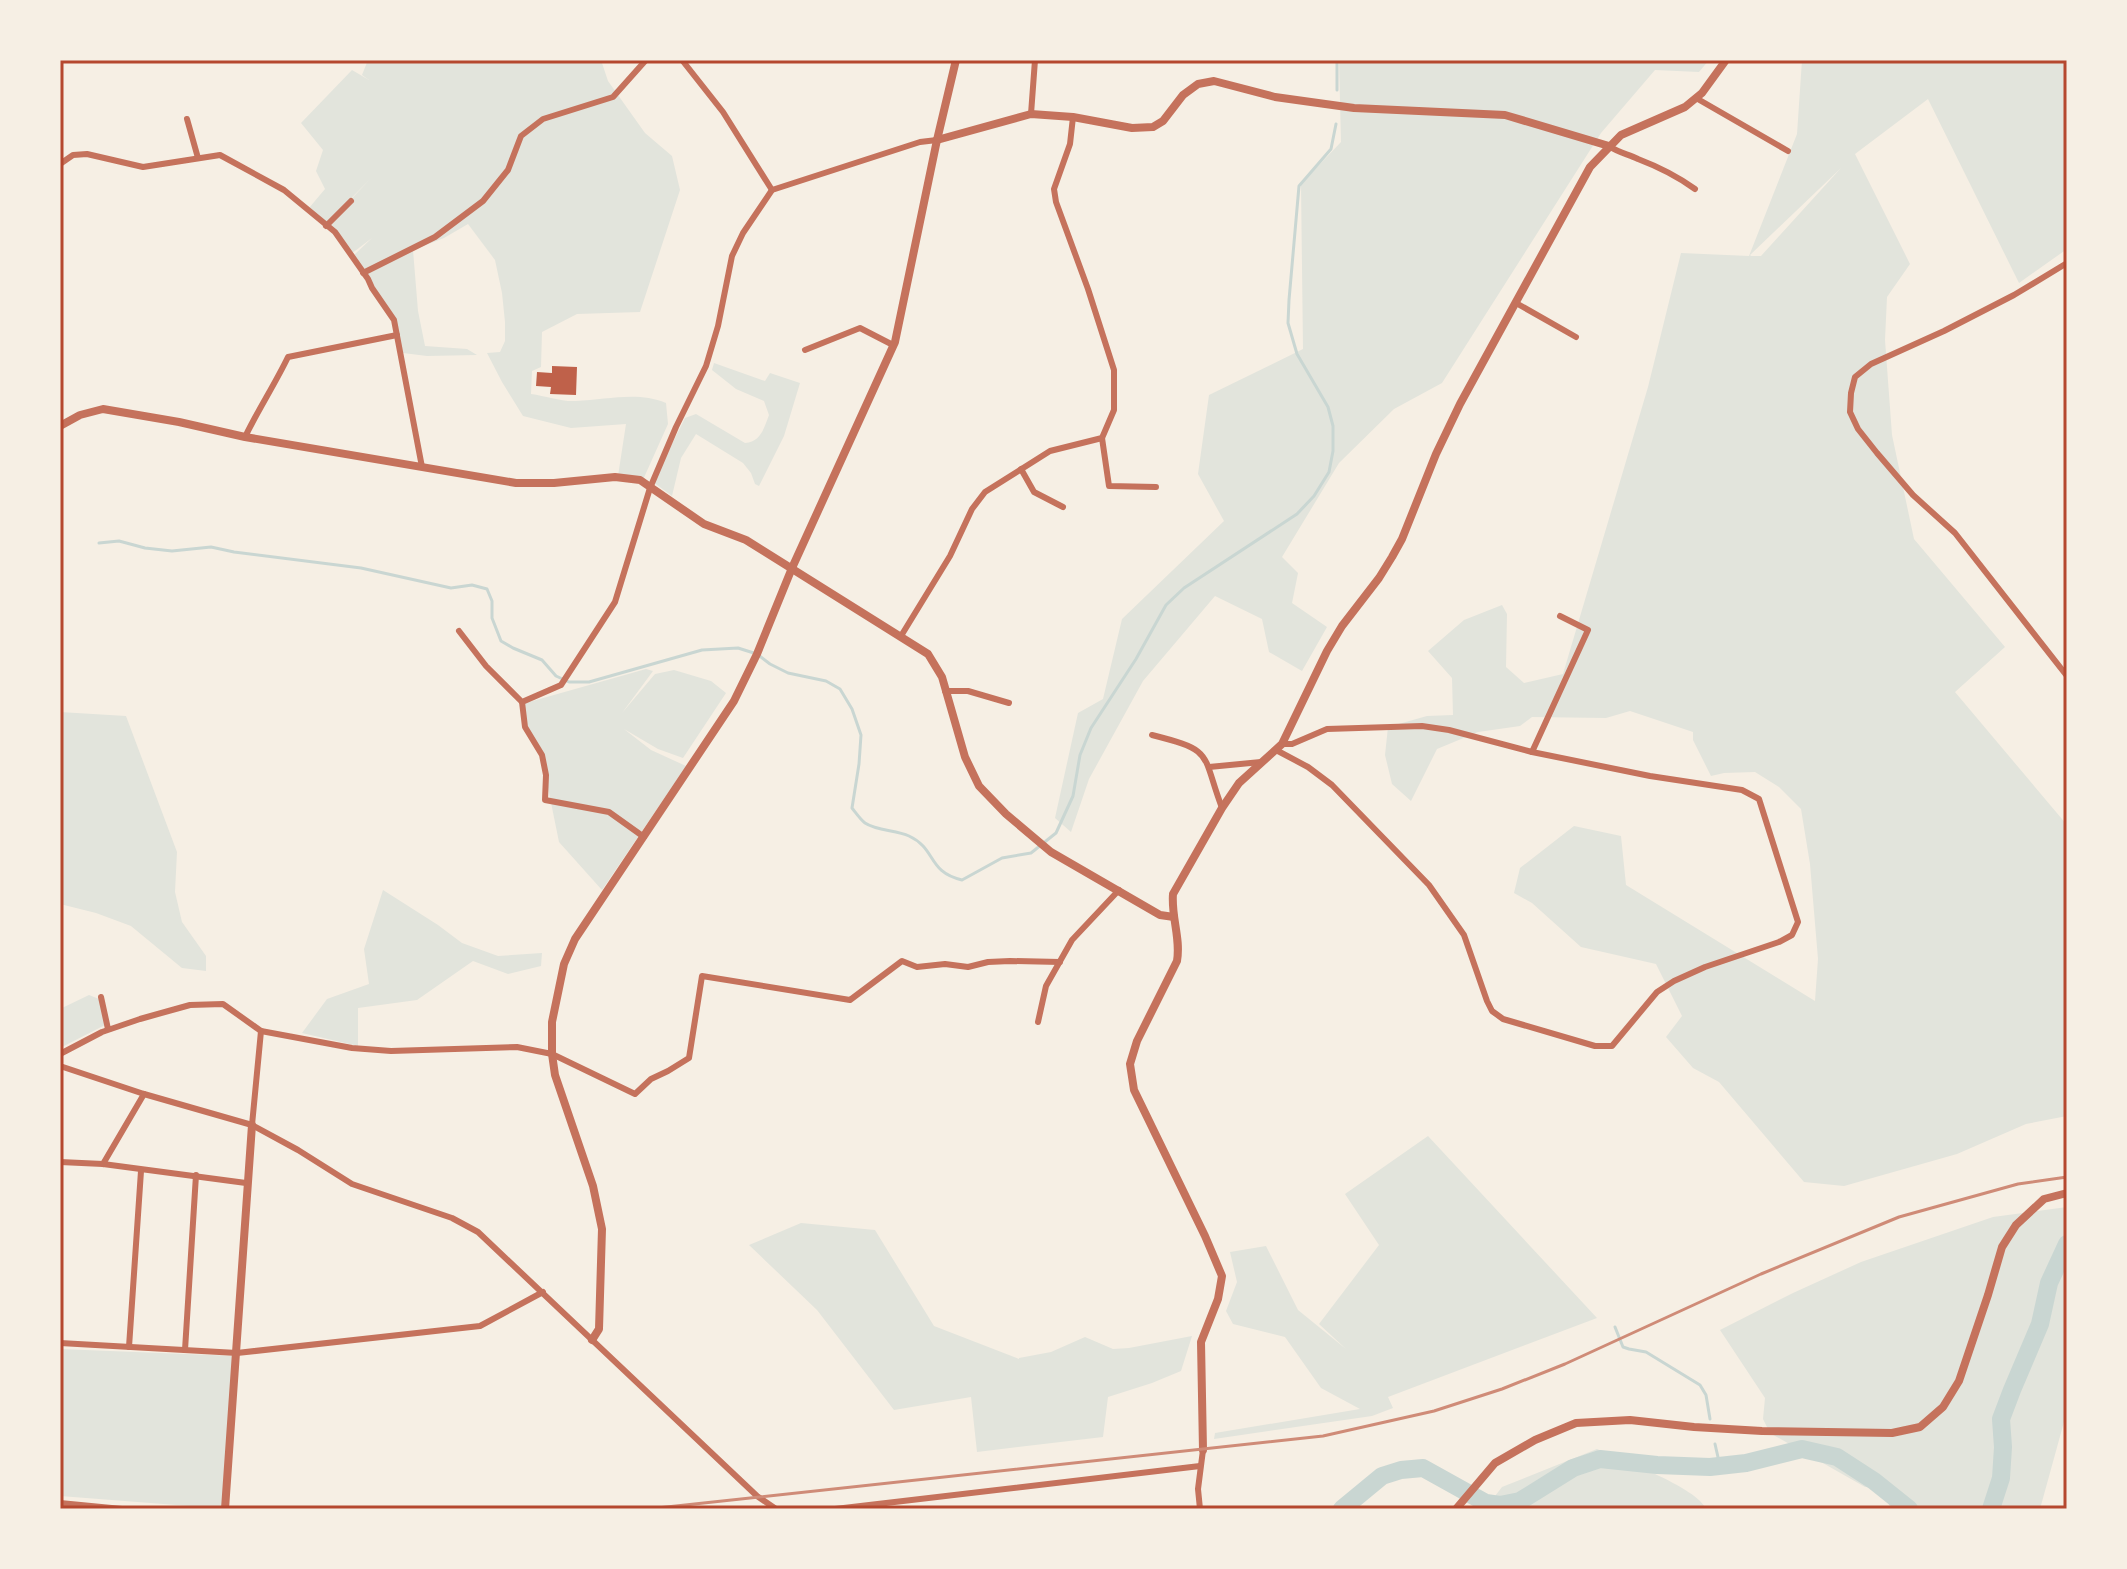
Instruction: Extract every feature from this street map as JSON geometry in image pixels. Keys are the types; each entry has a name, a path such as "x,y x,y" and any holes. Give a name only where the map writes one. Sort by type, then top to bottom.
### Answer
{"street":[{"path":"363,273 435,237 483,201 508,170 521,136 543,119 613,97 646,60"},
{"path":"682,60 723,112 772,190"},
{"path":"592,1340 599,1329 602,1229 593,1186 555,1075 552,1054 552,1022 564,964 575,939 734,701 893,345 956,60"},
{"path":"1031,114 1035,60"},
{"path":"1200,1509 1198,1489 1203,1450 1201,1342 1218,1299 1222,1276 1134,1090 1130,1064 1137,1041 1177,961 1179,951 1173,894 1239,783 1279,747 1327,651 1397,548 1460,404 1590,167 1621,135 1685,107 1726,60"},
{"path":"522,702 561,685 615,602 650,488 706,366 718,326 732,256 743,233 772,190 920,142 1031,114 1073,117 1132,128 1153,127 1163,121 1183,95 1198,84 1214,81 1275,97 1354,108 1505,115 1609,146 1618,153 1678,177 1695,189"},
{"path":"1696,98 1788,151"},
{"path":"1073,117 1070,144 1054,189 1114,370 1114,410 1102,438 1109,486 1156,487"},
{"path":"187,119 198,158"},
{"path":"60,164 73,155 87,154 143,167 220,155 284,190 335,232 394,320 422,467"},
{"path":"326,226 351,201"},
{"path":"2067,263 1944,331 1871,364 1855,377 1850,402 1850,412 1858,429 1877,453 1913,495 1955,533 2067,676"},
{"path":"1516,303 1576,337"},
{"path":"805,350 860,328 893,345"},
{"path":"245,437 288,357 397,335"},
{"path":"60,426 80,415 103,409 245,437 516,483 615,477 640,480 704,524 746,540 928,654 942,677 965,757 979,786 1051,852 1160,915 1174,917"},
{"path":"901,636 950,556 972,509 985,492 1050,451 1102,438"},
{"path":"1021,469 1034,492 1063,507"},
{"path":"1532,752 1588,630 1560,616"},
{"path":"459,631 486,666 522,702 525,727 542,755 546,775 545,800 609,812 644,837"},
{"path":"945,691 968,691 1009,703"},
{"path":"1422,726 1650,776 1742,790 1759,799 1798,922 1792,935 1779,942 1705,967 1657,992 1612,1046 1595,1046 1503,1019 1492,1011 1487,1001 1464,935 1429,885 1332,785 1279,747 1327,729 1422,726"},
{"path":"1152,735 1186,743 1197,749 1209,767 1222,808"},
{"path":"1209,767 1261,762"},
{"path":"1038,1022 1046,986 1072,940 1119,890"},
{"path":"60,1054 108,1029 190,1005 223,1004 261,1031 352,1048 391,1051 517,1047 552,1054 635,1094 651,1079 689,1058 702,976 850,1000 902,961 917,967 945,964 968,967 999,961 1060,962"},
{"path":"101,997 108,1029"},
{"path":"225,1509 246,1183 261,1031"},
{"path":"60,1066 252,1125 352,1184 452,1218 478,1232 757,1496 776,1509"},
{"path":"103,1164 144,1094"},
{"path":"60,1162 103,1164 246,1183"},
{"path":"129,1347 141,1171"},
{"path":"185,1350 196,1175"},
{"path":"1456,1509 1495,1463 1535,1440 1576,1423 1630,1420 1762,1431 1892,1433 1920,1427 1943,1407 1959,1381 2002,1247 2016,1225 2044,1199 2067,1193"},
{"path":"60,1343 237,1353 480,1326 543,1292"},
{"path":"835,1509 1200,1466"},
{"path":"60,1503 122,1509"}],"shaded area":[{"path":"368,60 601,60 608,81 645,133 672,156 680,190 640,312 577,314 542,332 541,367 532,371 531,394 571,401 644,397 666,403 668,424 642,482 618,476 626,424 571,428 523,416 487,353 500,352 505,341 502,293 495,260 468,224 413,250 418,311 425,346 467,349 477,355 403,353 393,316 354,255 372,238 351,254 326,226 371,178 326,224 309,208 325,189 316,171 323,150 301,123 352,70 369,80 362,75"},
{"path":"1339,60 1709,60 1699,72 1655,70 1601,133 1442,383 1394,409 1339,463 1282,557 1298,573 1292,603 1327,627 1302,671 1269,652 1262,619 1215,596 1143,681 1089,779 1071,832 1055,818 1078,713 1103,699 1122,619 1224,521 1198,474 1209,395 1303,349 1301,184 1341,142"},
{"path":"1802,60 2067,60 2067,249 2019,283 1928,99 1855,154 1910,264 1887,297 1885,340 1892,435 1914,539 2005,647 1955,692 2067,825 2067,1116 2026,1124 1957,1154 1844,1186 1804,1182 1719,1082 1693,1068 1666,1037 1682,1016 1656,964 1581,947 1532,903 1514,893 1520,868 1574,826 1621,836 1626,885 1815,1001 1818,959 1810,864 1801,809 1779,787 1755,772 1711,776 1693,740 1693,732 1630,711 1606,718 1532,717 1520,726 1478,732 1437,749 1411,801 1392,784 1385,755 1388,727 1427,716 1453,715 1452,678 1428,651 1464,620 1502,605 1507,614 1506,667 1524,683 1563,674 1648,387 1681,253 1749,256 1797,134","holes":["1841,168 1761,256 1750,255"]},
{"path":"714,363 765,381 770,373 800,383 784,436 759,486 743,463 696,434 681,458 672,496 653,482 685,418 696,414 745,443 758,437 769,415 764,401 736,389 712,370"},
{"path":"646,669 653,671 622,713 655,674 674,670 711,681 726,693 683,758 658,749 624,729 651,750 686,766 602,890 559,842 542,758 529,733 522,704"},
{"path":"60,712 126,716 177,852 175,892 182,922 206,956 206,971 182,968 131,926 60,904"},
{"path":"383,890 462,943 498,956 542,953 541,966 508,974 473,961 417,1000 358,1008 358,1046 302,1033 327,999 369,984 364,949"},
{"path":"89,995 104,1001 109,1023 60,1048 60,1009"},
{"path":"1428,1136 1597,1318 1388,1397 1393,1408 1372,1416 1214,1439 1215,1433 1360,1409 1321,1388 1285,1337 1233,1324 1226,1311 1237,1282 1230,1252 1266,1246 1298,1310 1346,1349 1319,1324 1379,1245 1345,1194"},
{"path":"2067,1207 2067,1411 2040,1509 1890,1509 1885,1488 1865,1487 1770,1433 1763,1419 1765,1398 1720,1330 1861,1262 1993,1217"},
{"path":"801,1223 875,1230 934,1326 1019,1359 1051,1352 1085,1337 1113,1349 1192,1336 1181,1371 1108,1397 1103,1437 977,1452 971,1397 894,1410 817,1310 749,1245"},
{"path":"60,1349 236,1356 228,1509 60,1496"},
{"path":"1597,1449 1674,1483 1689,1492 1706,1509 1485,1509 1502,1487"}],"building":[{"path":"552,366 577,367 576,395 550,394 551,387 536,386 537,372 552,373"}],"waterway":[{"path":"1337,60 1337,90"},
{"path":"99,543 119,541 172,551 211,547 361,568 451,588 472,585 487,589 492,601 492,618 501,641 542,660 556,676 569,682 589,682 702,650 738,648 757,654 788,673 826,681 840,689 852,709 861,735 852,808 870,826 904,834 918,841 943,872 962,880 1002,858 1031,853 1056,833 1073,796 1080,755 1091,728 1136,659 1166,605 1184,588 1297,514 1314,496 1329,472 1333,426 1328,407 1297,354 1288,323 1299,186 1331,149 1336,124"},
{"path":"1991,1509 2001,1478 2001,1419 2040,1324 2049,1283 2067,1244"},
{"path":"1615,1327 1623,1347 1646,1352 1700,1385 1706,1395 1710,1419"},
{"path":"1715,1444 1720,1466"},
{"path":"1342,1509 1382,1476 1401,1470 1423,1468 1486,1503 1500,1505 1520,1501 1573,1468 1600,1459 1710,1467 1746,1463 1802,1449 1837,1457 1909,1509"}],"railway":[{"path":"648,1509 1323,1436 1434,1411 1565,1364 1761,1274 1899,1217 2018,1184 2067,1177"}]}
